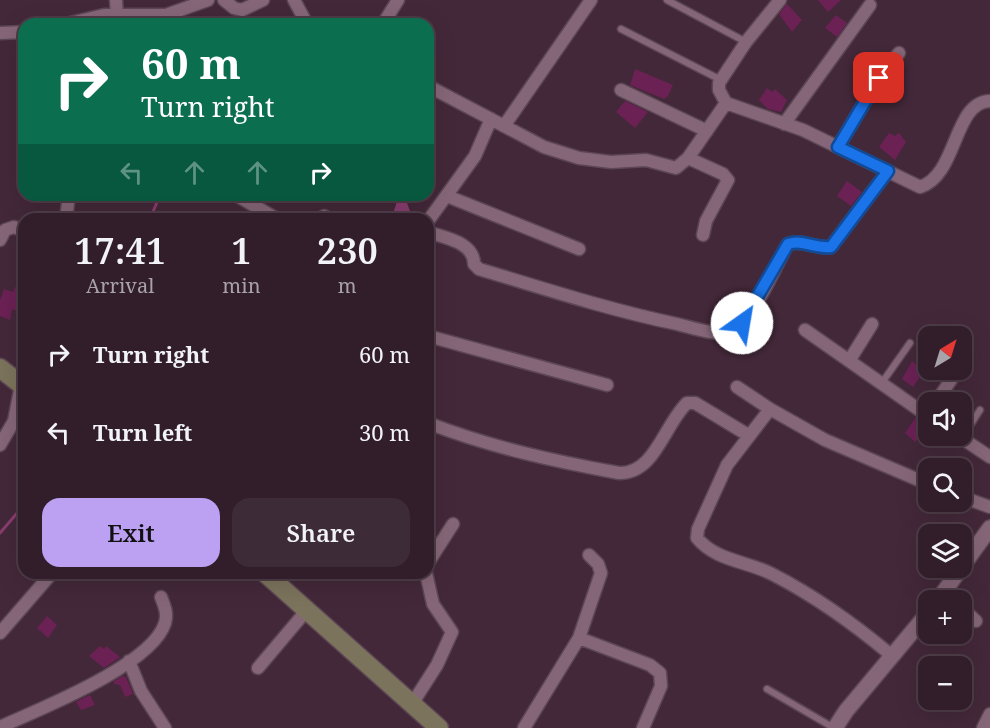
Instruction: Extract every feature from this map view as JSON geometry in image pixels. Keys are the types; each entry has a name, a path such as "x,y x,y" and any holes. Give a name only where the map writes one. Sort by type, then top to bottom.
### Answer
{"main road":[{"path":"0,368 18,383"},
{"path":"272,579 439,728"}],"street":[{"path":"108,18 116,0"},
{"path":"170,18 208,0"},
{"path":"224,0 242,10 263,0"},
{"path":"294,0 304,18"},
{"path":"387,18 398,0"},
{"path":"504,126 591,0"},
{"path":"780,0 746,42 721,80 719,90 726,103 838,147 920,187 929,184 945,165 970,111 982,102 990,101"},
{"path":"784,124 870,5"},
{"path":"0,33 18,32"},
{"path":"838,147 879,78 899,53"},
{"path":"434,89 544,147 579,158 611,162 645,160 676,168 688,158 726,103"},
{"path":"621,90 707,131"},
{"path":"434,213 475,156 491,119"},
{"path":"688,158 723,174 728,180 706,221 703,235"},
{"path":"434,234 470,249 474,255 474,264 479,268 623,313 713,332 731,331 742,323 752,310 788,244 797,241 820,248 831,247 888,171"},
{"path":"447,196 579,249"},
{"path":"246,201 267,213"},
{"path":"0,240 5,230 18,229"},
{"path":"849,361 872,324"},
{"path":"805,330 918,408"},
{"path":"434,338 607,385"},
{"path":"737,387 770,409 825,440 918,480"},
{"path":"434,425 472,440 535,457 630,474 642,469 678,411 687,403 695,403 748,435"},
{"path":"0,445 14,421 18,404"},
{"path":"770,409 727,465 698,529 697,538 704,546 720,556 770,573 807,594 849,620 891,655"},
{"path":"972,445 990,457"},
{"path":"972,500 990,507"},
{"path":"434,554 453,524"},
{"path":"950,590 985,545 990,528"},
{"path":"524,728 579,638 601,573 598,564 589,555"},
{"path":"0,633 47,579"},
{"path":"412,704 437,665 452,632 433,604 427,579"},
{"path":"0,727 81,690 129,662 161,632 167,610 161,597"},
{"path":"258,668 307,610"},
{"path":"972,617 976,621"},
{"path":"835,728 891,655 918,624"},
{"path":"579,638 650,665 660,673 661,686 643,728"},
{"path":"129,662 141,691 165,728"},
{"path":"983,728 990,714"}],"lane":[{"path":"667,0 746,42"},
{"path":"621,29 721,80"},
{"path":"881,384 910,343"},
{"path":"972,421 980,410"},
{"path":"767,689 835,728"}],"shaded area":[{"path":"397,201 406,201 411,213 393,213"}],"building":[{"path":"818,0 841,0 828,12"},
{"path":"787,4 802,20 792,32 779,14"},
{"path":"836,15 847,23 837,37 825,28"},
{"path":"635,69 673,85 668,96 664,99 630,85"},
{"path":"767,88 772,92 775,89 787,100 781,112 768,109 759,100"},
{"path":"625,101 648,112 635,128 616,112"},
{"path":"889,133 895,136 899,133 906,142 895,160 879,147"},
{"path":"847,181 862,192 851,206 837,196"},
{"path":"15,287 18,288 18,311 12,309 10,320 0,316 0,300 4,289 13,292"},
{"path":"912,361 918,366 918,380 913,387 902,379"},
{"path":"916,417 918,418 918,439 915,442 905,433"},
{"path":"47,616 57,625 48,638 37,628"},
{"path":"100,646 104,649 106,646 120,657 104,668 89,656"},
{"path":"122,676 126,677 133,694 125,697 120,685 114,684 114,681"},
{"path":"90,695 95,705 81,710 76,702"}],"waterway":[{"path":"152,213 158,201"},
{"path":"0,533 18,512"}],"route":[{"path":"742,323 752,310 788,244 797,241 820,248 831,247 888,171 838,147 879,78"}]}
